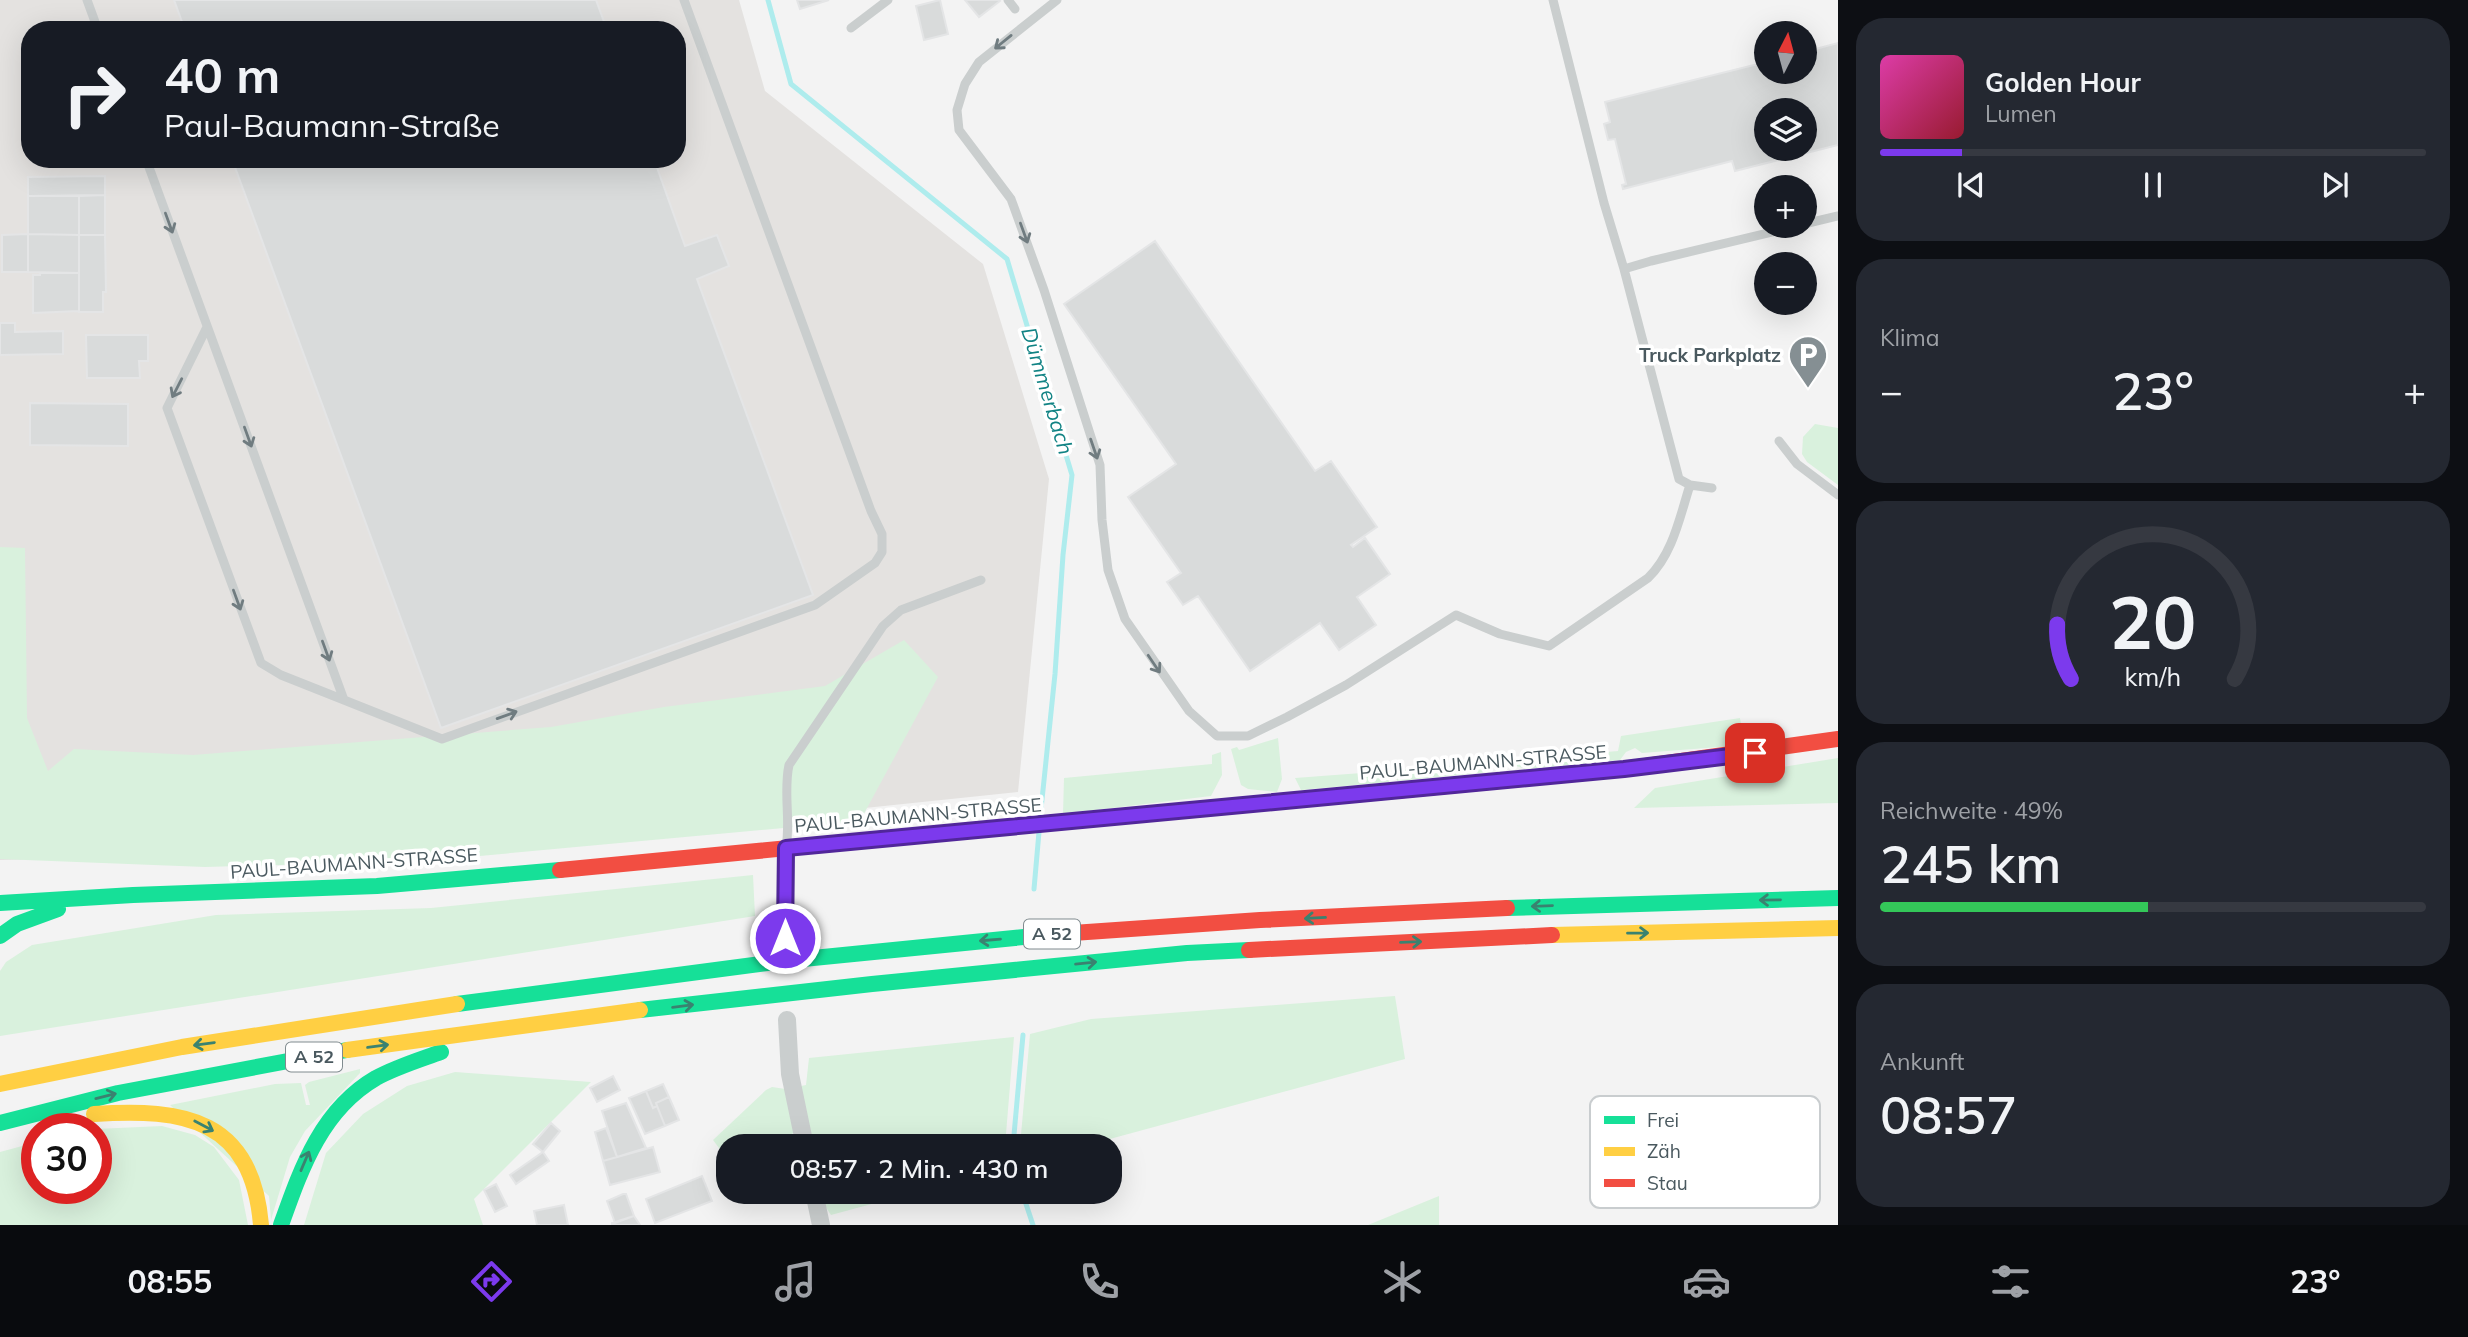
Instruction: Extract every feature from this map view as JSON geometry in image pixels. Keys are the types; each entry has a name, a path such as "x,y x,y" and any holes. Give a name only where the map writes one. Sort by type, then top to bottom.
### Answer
{"main road":[{"name":"PAUL-BAUMANN-STRASSE","path":"0,903 377,886 1637,768 1838,739"},
{"path":"0,936 17,923 92,898"},
{"name":"A 52","path":"3,1083 168,1049 477,1000 683,972 936,945 1143,928 1402,913 1630,903 1838,898"},
{"name":"A 52","path":"8,1121 118,1093 355,1049 615,1013 872,984 1187,953 1558,935 1838,928"},
{"path":"281,1225 302,1167 324,1124 348,1097 371,1080 410,1062 445,1051 541,1035 615,1013"},
{"path":"8,1121 128,1111 182,1116 196,1121 223,1138 247,1167 258,1195 261,1225"}],"street":[{"path":"785,938 786,848"},
{"path":"786,1020 790,1074 802,1134"},
{"path":"817,1204 821,1225"}],"lane":[{"path":"87,0 95,21"},
{"path":"207,327 167,408 261,663 281,675 442,738 815,605 875,563 881,552 881,534 684,0"},
{"path":"851,28 888,0"},
{"path":"1007,0 1015,9"},
{"path":"1057,0 979,62 965,84 957,110 959,130 977,150 1011,199 1044,290 1100,465 1102,520 1108,570 1125,619 1189,711 1217,736 1248,736 1346,685 1456,615 1500,634 1549,646 1660,567 1690,485"},
{"path":"1553,0 1604,203 1625,269 1679,479 1690,485 1712,488"},
{"path":"149,168 344,700"},
{"path":"1817,221 1838,216"},
{"path":"1625,269 1754,236"},
{"path":"1779,441 1797,464 1838,495"},
{"path":"786,848 789,831 789,765 883,626 901,610 981,580"}],"shaded area":[{"path":"0,0 739,0 765,91 983,264 1049,479 1018,792 480,848 0,860"}],"green space":[{"path":"1815,424 1838,428 1838,485 1807,462 1802,454 1803,437"},
{"path":"0,547 25,548 27,718 48,771 74,749 193,755 551,727 664,707 825,686 904,640 938,677 860,821 425,861 205,867 0,859"},
{"path":"1740,718 1745,745 1642,753 1635,748 1626,752 1620,760 1526,769 1516,766 1515,760 1618,751 1621,736"},
{"path":"1278,738 1282,779 1277,792 1248,789 1241,785 1231,749 1237,747 1239,750"},
{"path":"1221,752 1222,775 1211,796 1063,814 1064,778 1212,764 1212,755"},
{"path":"1838,758 1838,803 1634,808 1655,788"},
{"path":"1489,763 1488,772 1397,781 1397,770"},
{"path":"1388,771 1389,782 1301,790 1295,778"},
{"path":"753,875 755,916 0,1036 0,971 6,962 32,945 216,915 431,908"},
{"path":"1395,996 1405,1059 1122,1136 1021,1134 1030,1034 1091,1019"},
{"path":"1014,1037 1006,1134 811,1134 801,1086 806,1085 809,1058"},
{"path":"360,1069 360,1073 305,1131 290,1157 271,1220 269,1196 170,1105 275,1084 301,1083 306,1105 310,1105 305,1085 309,1082"},
{"path":"455,1072 591,1082 474,1199 483,1225 304,1225 326,1153 363,1114 407,1086"},
{"path":"772,1087 785,1089 794,1132 792,1134 719,1134"},
{"path":"162,1126 195,1135 214,1147 239,1180 248,1225 0,1225 0,1152 21,1146 21,1204 112,1204 112,1128"},
{"path":"1439,1196 1439,1225 1368,1225"},
{"path":"825,1204 872,1204 831,1215"}],"building":[{"path":"174,0 596,0 604,21 182,21"},
{"path":"797,0 829,0 800,9"},
{"path":"940,0 948,34 924,40 916,6"},
{"path":"965,0 999,0 1000,1 979,17"},
{"path":"1838,43 1838,145 1817,150 1817,98 1754,98 1754,161 1775,161 1735,171 1732,161 1623,189 1622,185 1626,184 1615,139 1608,140 1604,124 1610,122 1605,102 1754,65 1754,84 1817,84 1817,49"},
{"path":"235,168 657,168 685,246 717,235 729,266 697,279 813,595 441,728"},
{"path":"105,176 105,195 28,196 28,177"},
{"path":"105,195 105,235 79,235 79,196"},
{"path":"28,196 79,196 79,235 28,234"},
{"path":"28,234 28,272 2,272 2,235"},
{"path":"28,234 79,235 79,273 28,272"},
{"path":"79,235 105,235 106,292 103,292 103,312 79,312"},
{"path":"1155,241 1315,471 1331,461 1377,527 1351,545 1353,547 1365,538 1390,574 1357,597 1376,625 1339,650 1320,623 1250,671 1198,596 1183,605 1167,582 1181,573 1128,497 1176,464 1064,304"},
{"path":"79,273 79,311 33,313 33,275"},
{"path":"0,323 15,323 15,332 63,331 63,354 0,355"},
{"path":"86,335 148,335 148,361 139,361 140,378 87,378"},
{"path":"30,403 128,404 128,446 30,445"},
{"path":"613,1076 620,1090 597,1102 590,1088"},
{"path":"663,1084 669,1097 656,1103 657,1106 653,1108 646,1091"},
{"path":"646,1091 653,1108 657,1106 665,1126 645,1134 629,1098"},
{"path":"669,1097 679,1120 665,1126 656,1103"},
{"path":"626,1103 646,1148 617,1157 602,1111"},
{"path":"551,1123 560,1131 543,1152 533,1144"},
{"path":"606,1128 617,1157 603,1161 595,1132"},
{"path":"653,1147 660,1172 610,1185 603,1161"},
{"path":"543,1152 549,1161 516,1184 510,1175"},
{"path":"702,1176 712,1201 655,1223 646,1199"},
{"path":"496,1184 507,1206 495,1212 484,1190"},
{"path":"626,1194 634,1216 615,1223 607,1201"},
{"path":"564,1205 568,1225 537,1225 534,1211"},
{"path":"634,1216 640,1225 612,1225 612,1223"}],"waterway":[{"name":"Dümmerbach","path":"768,0 791,84 1007,259 1072,475 1040,819"},
{"name":"Dümmerbach","path":"1034,889 1039,832"},
{"name":"Dümmerbach","path":"1014,1134 1023,1035"},
{"name":"Dümmerbach","path":"1026,1204 1033,1225"}],"traffic: fast":[{"path":"1028,825 1394,791"},
{"path":"0,903 377,886 560,870"},
{"path":"1507,908 1838,898"},
{"path":"0,936 17,924 58,909"},
{"path":"457,1004 783,961 1044,935"},
{"path":"640,1010 872,984 1187,953 1249,950"},
{"path":"0,1123 118,1093 347,1050"},
{"path":"281,1225 315,1142 341,1107 357,1091 376,1078 441,1052"}],"traffic: slow":[{"path":"1552,935 1838,928"},
{"path":"0,1084 182,1047 457,1004"},
{"path":"347,1050 640,1010"},
{"path":"112,1113 157,1114 184,1119 208,1128 228,1142 244,1162 255,1190 261,1225"}],"traffic: jam":[{"path":"1394,791 1624,769 1838,739"},
{"path":"560,870 1028,825"},
{"path":"1044,935 1260,920 1507,908"},
{"path":"1249,950 1552,935"}],"place":[{"name":"Truck Parkplatz","path":"1808,389"}],"route":[{"path":"785,938 786,848 1624,769 1755,753"}]}
